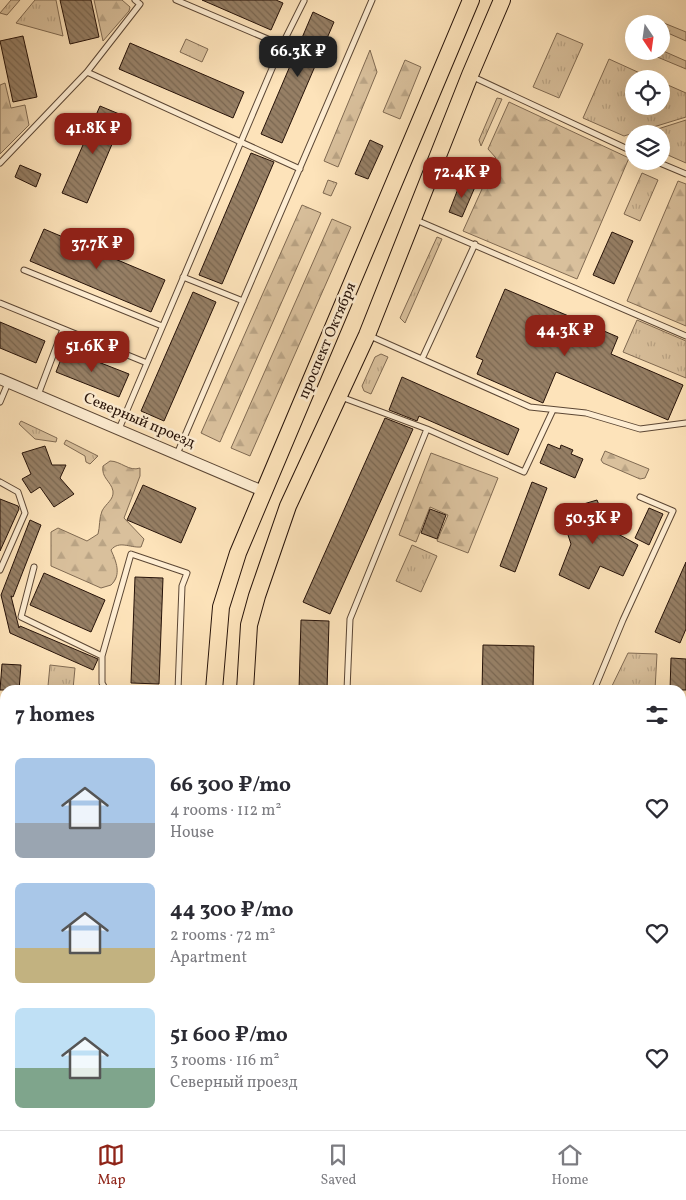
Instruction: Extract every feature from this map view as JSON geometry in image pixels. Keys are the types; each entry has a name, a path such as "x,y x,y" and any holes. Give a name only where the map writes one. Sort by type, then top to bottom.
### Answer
{"main road":[{"name":"проспект Октября","path":"214,685 221,607 238,553 471,0"},
{"name":"проспект Октября","path":"245,685 249,625 288,506 367,334 470,75 502,0"}],"street":[{"name":"Северный проезд","path":"4,380 265,492"}],"lane":[{"path":"135,0 140,4"},
{"path":"0,163 87,72 140,4 146,0"},
{"path":"176,0 282,45"},
{"path":"177,454 372,0"},
{"path":"119,429 240,142 282,45 304,1"},
{"path":"87,72 300,169"},
{"path":"470,75 625,148"},
{"path":"670,167 686,174"},
{"path":"413,219 686,336"},
{"path":"422,359 475,244"},
{"path":"24,270 162,326"},
{"path":"183,277 243,301"},
{"path":"0,303 147,364"},
{"path":"38,395 62,329"},
{"path":"367,334 530,407 586,413 640,429 686,423"},
{"path":"0,402 4,380"},
{"path":"339,396 427,429 524,472 553,410"},
{"path":"348,685 350,619 427,429"},
{"path":"0,482 18,492 25,513 0,570"},
{"path":"596,685 673,511 640,497"},
{"path":"103,685 102,656 131,554 187,573 182,586 178,685"},
{"path":"34,567 21,617 102,656"}],"green space":[{"path":"11,0 20,0 7,15 0,13"},
{"path":"35,0 56,0 63,36 16,23"},
{"path":"94,0 122,0 130,7 129,11 103,41"},
{"path":"670,26 686,32 686,41 670,34"},
{"path":"557,33 583,44 559,98 533,87"},
{"path":"186,39 208,49 202,62 180,52"},
{"path":"370,50 377,72 338,167 324,161"},
{"path":"670,54 686,61 686,69 664,60 670,60"},
{"path":"609,59 633,70 625,70 625,115 670,115 670,86 686,93 686,117 660,125 625,125 624,136 583,118"},
{"path":"405,60 421,67 400,119 383,112"},
{"path":"5,83 11,108 25,105 29,125 0,154 0,85"},
{"path":"497,98 502,99 481,146 479,140"},
{"path":"509,102 625,156 625,167 577,279 463,231 496,158 488,149"},
{"path":"686,120 686,163 670,156 670,125"},
{"path":"642,173 658,180 640,221 624,214"},
{"path":"328,180 337,183 331,196 323,193"},
{"path":"678,181 686,184 686,326 627,301"},
{"path":"302,205 321,213 220,442 201,433"},
{"path":"332,219 351,227 250,456 231,448"},
{"path":"437,237 442,239 405,323 400,318"},
{"path":"637,320 686,341 686,378 623,352"},
{"path":"381,354 388,357 371,394 364,391 362,386 375,357"},
{"path":"21,421 57,438 56,442 35,439 19,424"},
{"path":"66,440 98,456 90,464 86,462 85,456 64,444"},
{"path":"605,451 649,469 645,478 640,479 603,463 601,460"},
{"path":"431,453 498,478 468,553 437,541 448,515 430,507 416,542 399,535"},
{"path":"110,461 132,469 140,468 140,476 124,518 144,539 141,547 118,545 111,550 116,563 116,577 111,585 101,588 51,566 51,532 58,528 87,541 98,534 102,511 113,494 112,488 103,474 103,466"},
{"path":"412,545 437,556 421,592 396,581"},
{"path":"628,653 657,654 655,685 612,685"},
{"path":"50,665 75,668 73,685 48,685"}],"building":[{"path":"60,0 91,0 99,37 70,44"},
{"path":"202,0 276,0 283,3 271,30"},
{"path":"313,12 334,22 282,143 261,134"},
{"path":"23,36 37,97 13,102 0,41"},
{"path":"130,43 244,92 233,118 119,69"},
{"path":"100,106 124,116 87,203 62,193"},
{"path":"370,140 383,146 368,179 355,174"},
{"path":"251,153 274,162 222,284 199,275"},
{"path":"20,165 41,174 36,187 15,177"},
{"path":"461,181 475,187 462,217 449,212"},
{"path":"44,229 165,280 151,312 30,261"},
{"path":"612,232 633,241 614,284 593,275"},
{"path":"505,289 618,337 611,354 683,385 668,420 556,372 543,403 477,374 483,360 476,357"},
{"path":"193,292 216,302 164,421 141,411"},
{"path":"0,322 45,341 36,363 0,348"},
{"path":"65,349 129,374 119,397 56,372"},
{"path":"402,377 519,429 508,455 419,416 417,421 389,410"},
{"path":"385,418 413,429 330,614 303,602"},
{"path":"548,444 560,449 561,445 573,450 571,454 583,459 575,478 540,463"},
{"path":"45,446 52,465 66,465 60,478 74,494 54,507 40,487 31,493 22,479 31,474 22,453"},
{"path":"532,482 547,488 515,572 500,566"},
{"path":"143,485 196,508 181,543 127,520"},
{"path":"0,499 18,506 19,509 0,551"},
{"path":"597,500 609,529 638,545 623,576 600,566 589,589 559,575 571,544 560,511"},
{"path":"649,508 663,514 649,545 635,538"},
{"path":"430,509 446,515 437,539 421,533"},
{"path":"30,520 41,525 13,597 11,596 19,628 20,626 98,659 93,670 10,633 1,595"},
{"path":"686,562 686,629 680,643 655,632"},
{"path":"44,573 105,600 91,632 30,605"},
{"path":"135,577 163,578 159,684 131,683"},
{"path":"301,620 329,621 327,685 299,685"},
{"path":"483,645 534,646 533,685 482,685"},
{"path":"671,658 686,659 686,685 670,685"},
{"path":"2,664 21,665 19,685 0,685"}]}
